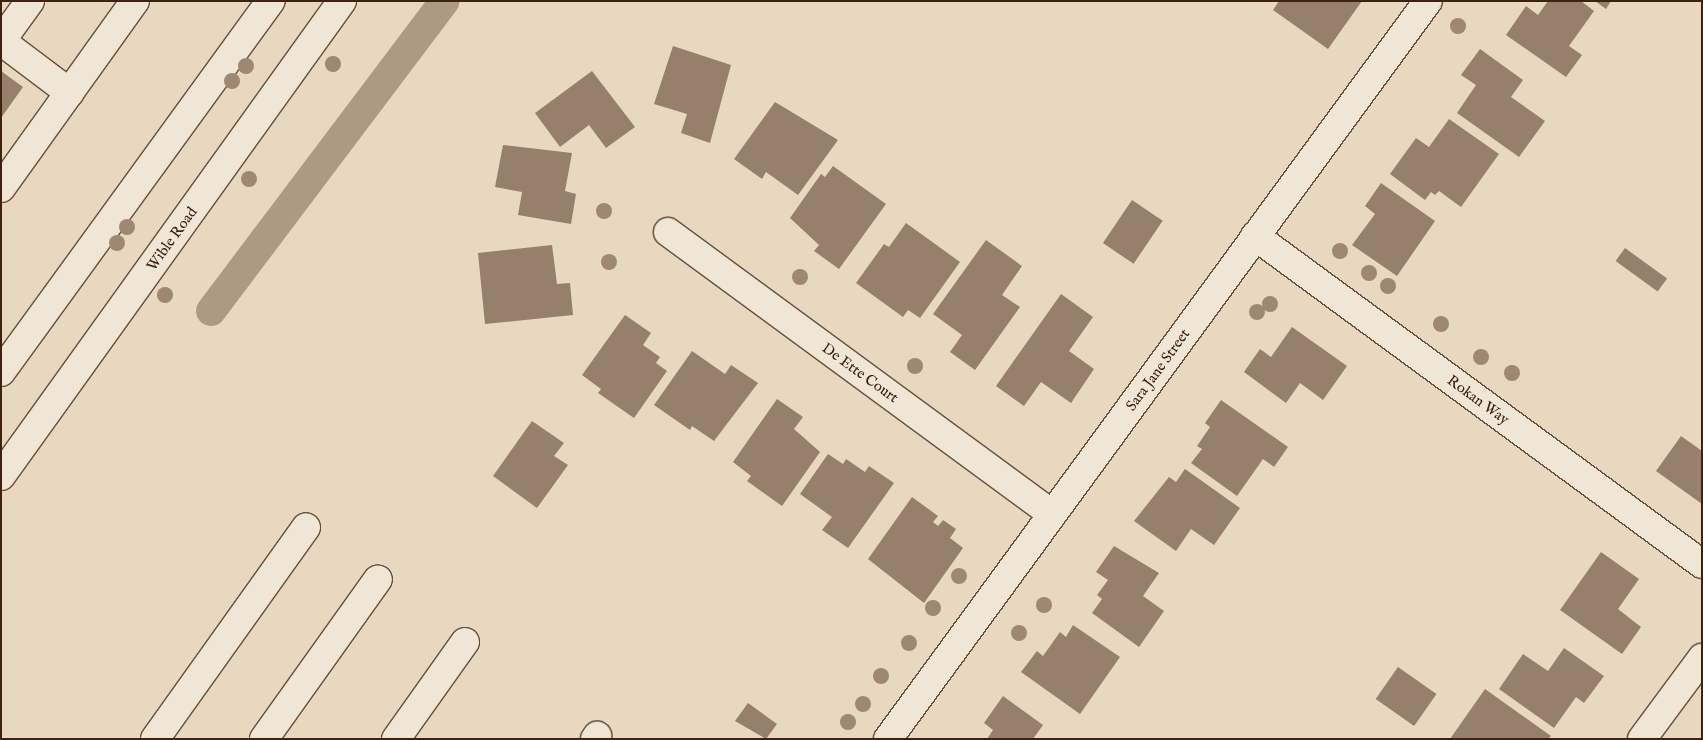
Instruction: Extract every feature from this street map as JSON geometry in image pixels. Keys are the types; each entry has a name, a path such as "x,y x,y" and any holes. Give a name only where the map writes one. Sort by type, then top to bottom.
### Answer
{"street":[{"path":"30,1 1,42 70,93"},
{"path":"1,188 135,1"},
{"path":"1,372 271,1"},
{"name":"Wible Road","path":"6,460 342,1"},
{"name":"Sara Jane Street","path":"888,739 1428,1"},
{"name":"De Ette Court","path":"668,232 1052,514"},
{"name":"Rokan Way","path":"1255,236 1702,564"},
{"path":"155,739 306,527"},
{"path":"264,739 378,579"},
{"path":"396,739 466,642"},
{"path":"1642,739 1702,658"}],"building":[{"path":"1279,1 1362,1 1328,49 1273,10"},
{"path":"1548,1 1581,1 1594,11 1569,46 1582,55 1566,77 1506,35 1526,6 1538,15"},
{"path":"1595,1 1611,1 1606,9"},
{"path":"673,46 731,65 710,143 681,133 687,114 654,104"},
{"path":"1480,49 1523,80 1511,97 1545,121 1519,157 1457,113 1476,85 1461,75"},
{"path":"1,71 23,87 1,118"},
{"path":"592,71 635,127 606,148 589,125 560,147 535,113"},
{"path":"775,102 838,140 798,195 766,172 762,179 734,159"},
{"path":"1449,119 1499,154 1461,207 1439,191 1435,195 1431,192 1425,200 1390,174 1416,138 1429,147"},
{"path":"503,145 572,153 565,191 576,194 571,224 518,215 522,192 495,187"},
{"path":"833,166 886,204 839,269 814,251 819,245 790,218 821,174 825,177"},
{"path":"1381,183 1435,221 1397,276 1352,245 1375,214 1365,206"},
{"path":"1132,200 1163,221 1134,264 1103,243"},
{"path":"906,223 960,262 920,318 908,310 903,317 856,283 884,244 889,247"},
{"path":"986,240 1022,266 1002,295 1020,307 975,370 950,352 962,335 933,314"},
{"path":"552,245 557,284 570,283 573,315 485,324 478,253"},
{"path":"1625,248 1667,279 1658,292 1616,261"},
{"path":"1061,294 1093,317 1069,351 1094,369 1071,403 1041,382 1024,406 996,386"},
{"path":"625,315 651,333 643,345 660,357 656,363 667,371 634,418 598,393 601,389 582,375"},
{"path":"1292,327 1347,366 1323,400 1300,383 1286,403 1244,372 1260,349 1271,357"},
{"path":"692,351 725,374 731,365 758,383 714,441 692,426 690,430 654,405"},
{"path":"777,399 803,417 794,429 820,452 782,506 747,481 751,476 733,462"},
{"path":"1221,400 1288,447 1274,467 1263,459 1237,496 1191,463 1202,449 1197,446 1210,427 1205,423"},
{"path":"532,421 564,443 554,456 568,465 537,508 493,476"},
{"path":"1681,436 1702,451 1702,504 1656,471"},
{"path":"828,454 843,464 846,459 865,472 869,466 894,483 848,548 822,530 832,517 800,494"},
{"path":"1185,469 1240,508 1214,545 1191,529 1176,551 1134,521 1169,477 1176,482"},
{"path":"912,497 938,516 933,522 938,526 943,520 956,529 950,538 963,548 924,603 868,559"},
{"path":"1114,546 1159,573 1143,596 1164,611 1139,647 1092,613 1102,599 1097,595 1108,580 1096,572"},
{"path":"1601,552 1639,579 1618,609 1641,627 1622,654 1560,610"},
{"path":"1073,625 1120,657 1080,714 1021,672 1037,651 1043,656 1060,632 1066,637"},
{"path":"1564,648 1604,676 1584,703 1576,697 1554,728 1499,689 1523,654 1548,671"},
{"path":"1398,667 1437,694 1414,726 1376,699"},
{"path":"1485,689 1551,736 1548,739 1450,739"},
{"path":"1003,696 1043,725 1033,739 987,739 993,730 984,723"},
{"path":"748,703 777,724 766,739 735,721"}],"waterway":[{"path":"211,311 445,1"}]}
